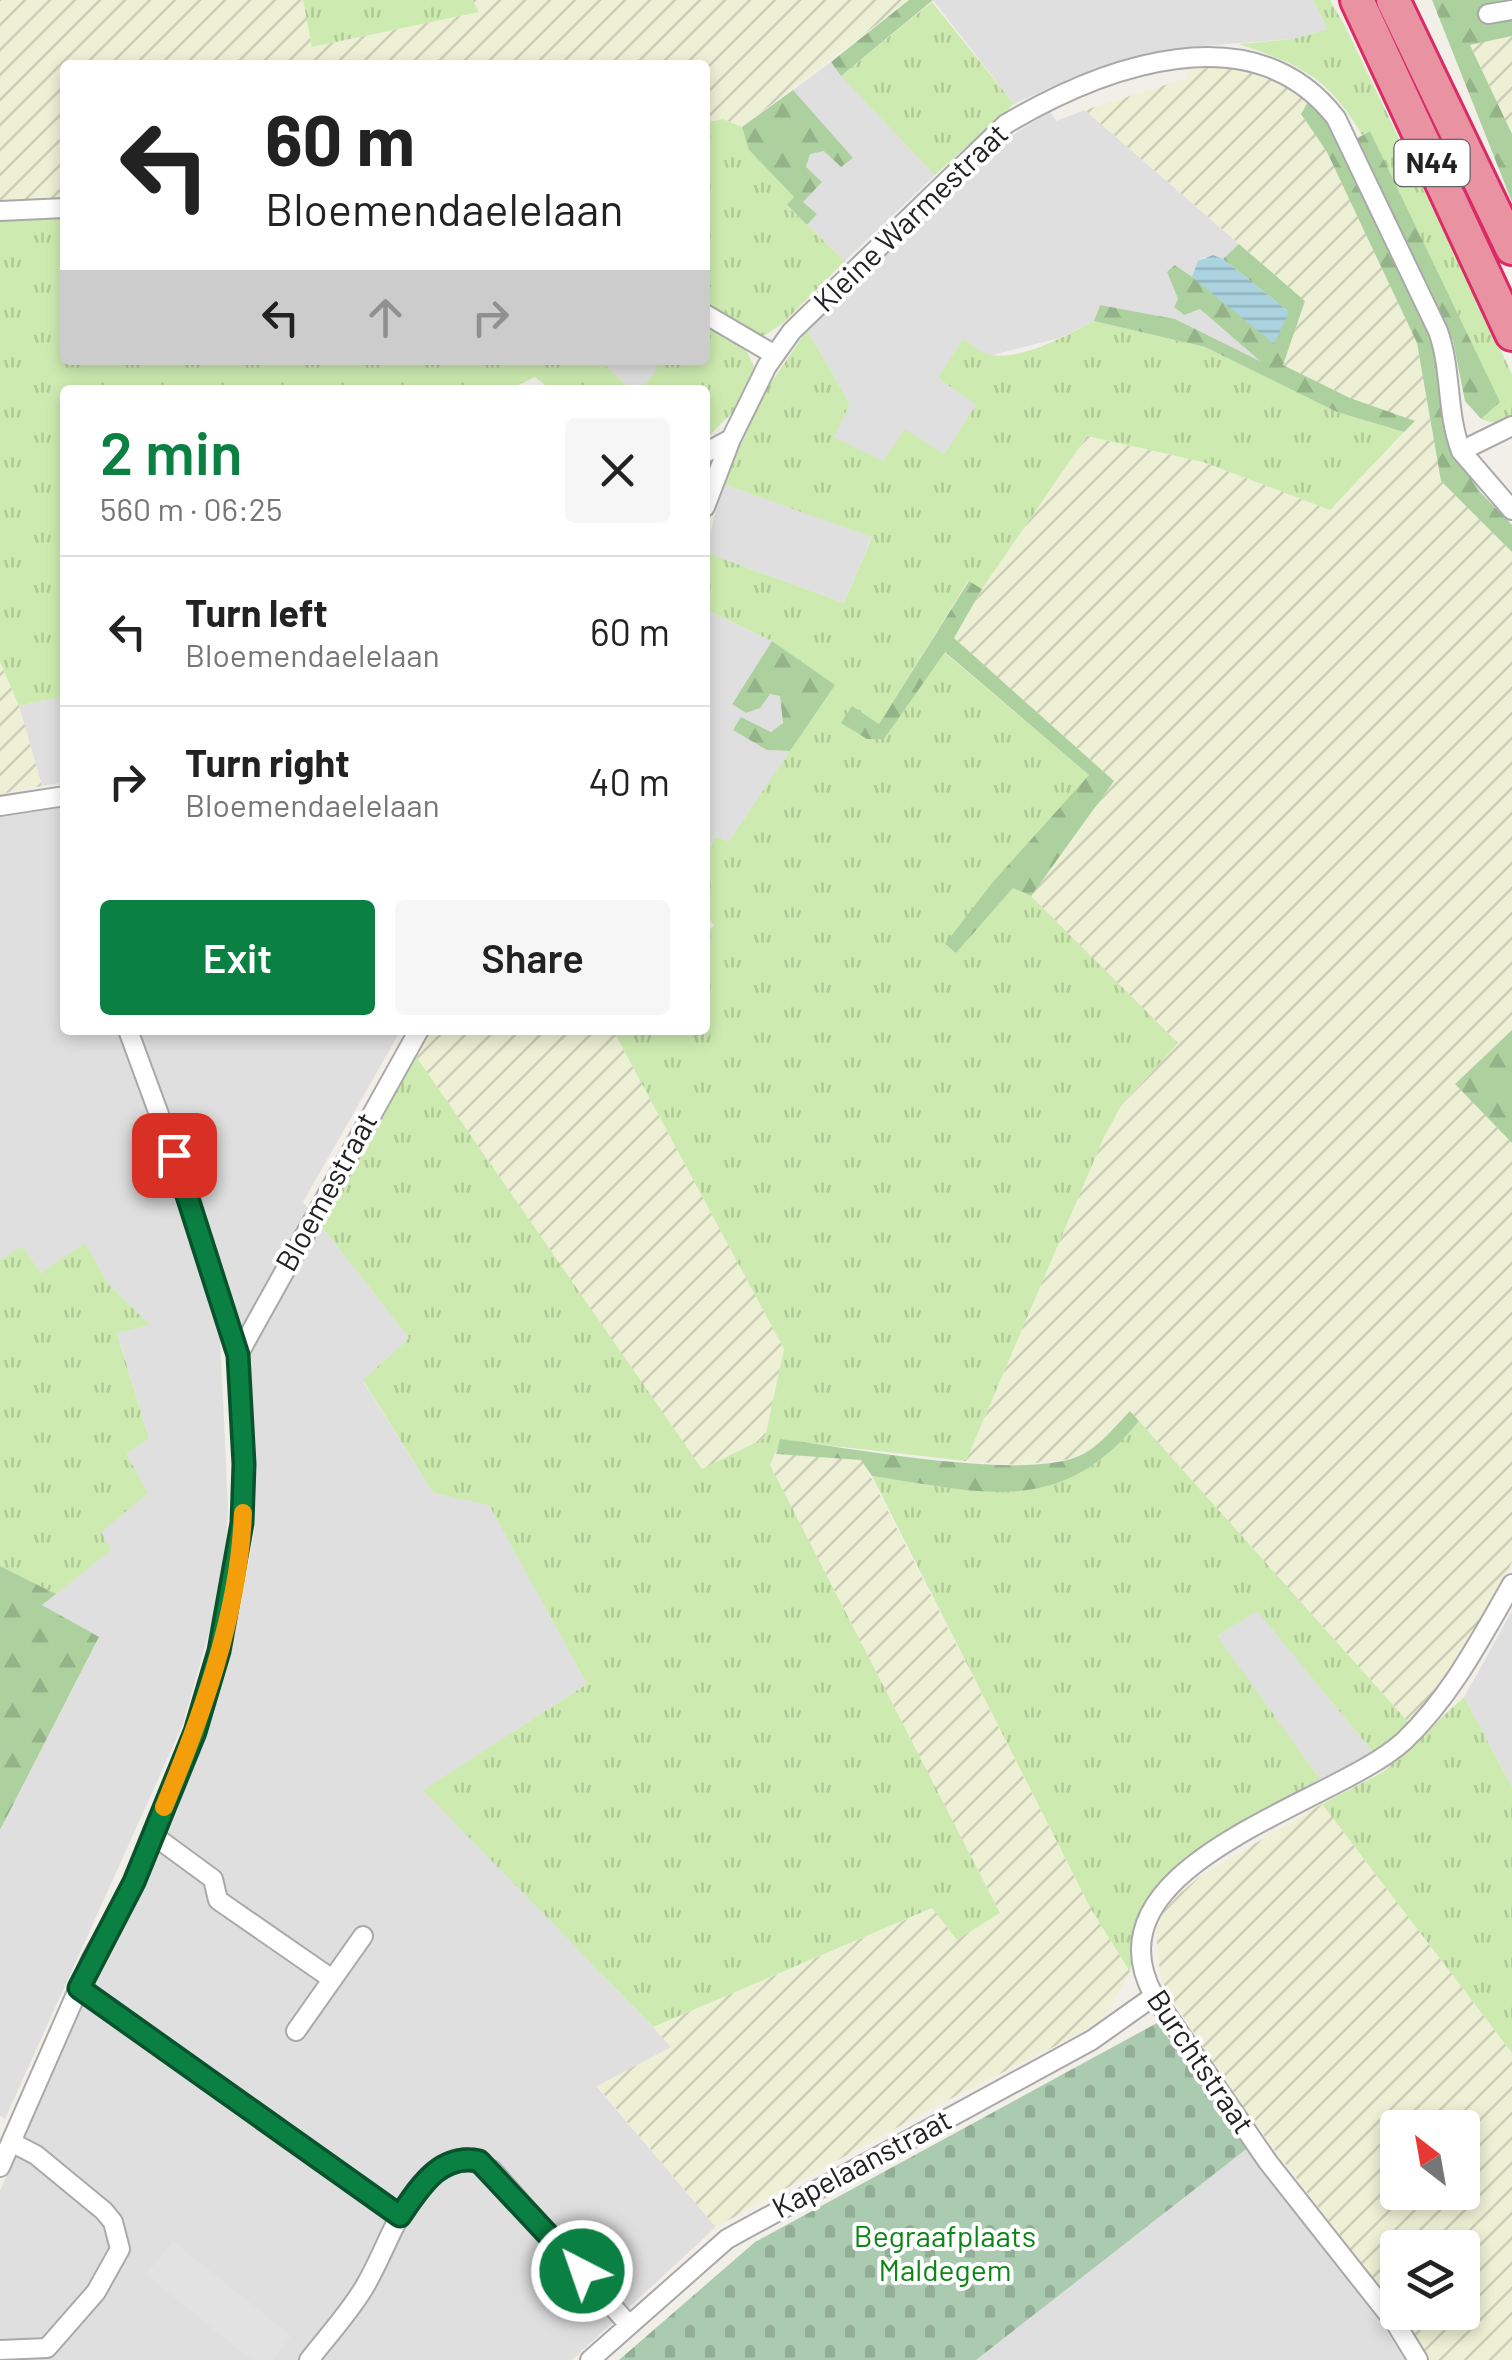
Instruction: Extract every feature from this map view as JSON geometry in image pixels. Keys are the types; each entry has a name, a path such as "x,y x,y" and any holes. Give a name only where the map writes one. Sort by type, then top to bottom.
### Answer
{"highway":[{"path":"1348,0 1379,52"},
{"name":"N44","path":"1357,0 1512,334"},
{"name":"N44","path":"1394,0 1512,248"}],"street":[{"path":"1488,14 1512,10"},
{"name":"Kleine Warmestraat","path":"731,439 774,354 792,332 1006,124 1070,91 1169,61 1247,58 1300,82 1319,96 1336,118 1438,331 1448,359 1454,432 1460,451"},
{"path":"0,212 60,208"},
{"path":"710,317 774,354"},
{"path":"1512,426 1460,451 1512,510"},
{"path":"710,450 731,439"},
{"path":"710,494 731,439"},
{"path":"0,806 60,797"},
{"path":"0,2167 79,1988 153,1835 195,1732 229,1602 243,1504 238,1355 174,1155 130,1035"},
{"name":"Bloemestraat","path":"238,1355 416,1035"},
{"name":"Burchtstraat","path":"1418,2360 1396,2324 1268,2162 1154,1996 1142,1975 1142,1937 1154,1906 1198,1861 1302,1798 1374,1764 1402,1742 1457,1680 1512,1584"},
{"path":"153,1835 214,1879 218,1900 332,1979"},
{"path":"296,2031 362,1936"},
{"path":"79,1988 400,2216"},
{"name":"Kapelaanstraat","path":"590,2360 726,2239 1092,2040 1154,1996"},
{"path":"0,2350 47,2348 96,2292 120,2250 113,2222 104,2211 36,2155 11,2142"},
{"path":"309,2360 363,2289 400,2216 436,2170 451,2161 479,2161 629,2325"}],"shaded area":[{"path":"933,0 1313,0 1329,29 1293,39 1188,47 1144,56 1073,77 1014,104"},
{"path":"831,62 935,175 845,261 807,225 817,214 802,202 806,167 810,153 824,151 793,90"},
{"path":"1085,110 1239,244 1223,259 1204,257 1192,277 1181,269 1167,272 1178,299 1174,306 1200,309 1260,361 1175,319 1100,305 1094,321 1059,338 989,356 938,378 977,404 944,454 884,462 833,437 850,404 807,330 1005,140 1050,111 1056,121"},
{"path":"605,365 659,368 644,385 627,385"},
{"path":"723,484 872,536 844,603 710,554 710,533"},
{"path":"710,611 772,641 732,703 759,708 770,694 780,696 785,716 778,730 771,732 741,717 767,750 790,751 729,841 715,837 710,846"},
{"path":"60,697 60,783 42,786 19,706"},
{"path":"60,805 60,1035 123,1035 186,1216 220,1338 228,1505 225,1576 183,1724 5,2119 0,2116 0,1830 99,1638 42,1605 110,1550 100,1532 126,1454 149,1439 117,1332 149,1325 109,1285 85,1244 41,1273 22,1247 0,1260 0,815"},
{"path":"138,1035 398,1035 303,1202 409,1338 363,1381 433,1493 489,1504 587,1684 424,1790 672,2047 597,2087 716,2227 572,2360 0,2360 0,2191 76,2018 177,1812 240,1610 255,1527 249,1348 235,1328"},
{"path":"1257,1610 1374,1753 1320,1779 1216,1637"},
{"path":"1512,1611 1512,1787 1464,1697"},
{"path":"1249,2147 1369,2305 1380,2322 1380,2330 1385,2330 1405,2360 976,2360"},
{"path":"173,2241 291,2336 272,2360 252,2360 146,2275"}],"green space":[{"path":"0,0 303,0 312,47 478,12 472,0 909,0 742,127 723,119 710,122 710,60 60,60 60,199 0,201"},
{"path":"303,0 472,0 479,12 312,47"},
{"path":"909,0 933,0 841,76 831,62"},
{"path":"1313,0 1330,0 1346,28 1512,374 1512,415 1505,420 1481,419 1499,402 1370,131 1362,135 1337,99 1311,76 1239,44 1293,39 1328,29"},
{"path":"1432,0 1512,0 1512,36 1470,45 1512,134 1512,202"},
{"path":"932,2 1014,104 935,175 841,76"},
{"path":"1512,36 1512,134 1470,44"},
{"path":"1233,67 1259,72 1309,100 1301,114 1327,152 1417,343 1441,481 1512,552 1512,1030 1455,1084 1512,1143 1512,1562 1473,1639 1438,1692 1410,1724 1130,1411 1094,1448 1070,1459 1018,1465 966,1461 1104,1137 1121,1106 1178,1043 1031,896 1113,780 954,638 982,589 1087,436 1203,462 1330,510 1415,422 1350,398 1283,365 1305,301 1085,110 1188,78 1186,69"},
{"path":"793,90 853,158 841,167 824,151 810,154 806,167 822,182 803,202 817,214 807,225 787,205 794,197 749,150 742,127"},
{"path":"1309,100 1327,117 1437,351 1448,446 1481,493 1512,525 1512,552 1441,481 1417,343 1327,152 1301,114"},
{"path":"723,119 742,127 749,150 794,197 787,206 845,261 783,323 764,336 710,308 710,122"},
{"path":"1370,131 1500,402 1481,419 1465,401 1453,341 1356,139"},
{"path":"60,217 60,365 605,365 627,385 545,385 535,377 518,385 60,385 60,697 19,706 0,662 0,220"},
{"path":"1239,244 1305,301 1283,365 1350,398 1415,421 1404,432 1337,412 1205,347 1094,321 1100,305 1175,319 1260,361 1200,309 1184,315 1174,307 1178,299 1167,272 1175,265 1201,283 1289,312 1223,259"},
{"path":"1094,321 1205,347 1337,412 1404,432 1330,510 1203,462 1087,436 982,589 968,581 879,724 884,739 944,652 1089,775 946,945 956,953 1013,888 1031,896 1178,1043 1121,1106 1104,1137 966,1461 781,1440 770,1465 1000,1913 957,1940 932,1908 653,2027 423,1790 587,1684 489,1505 433,1493 363,1380 409,1338 319,1223 413,1052 702,1469 765,1438 784,1349 616,1035 710,1035 710,929 714,926 710,919 710,847 715,837 729,841 834,685 772,641 710,611 710,554 844,603 872,537 723,484 762,396 807,330 850,404 834,437 883,461 905,429 944,454 976,405 938,378 963,339 988,354 1004,356 1044,345"},
{"path":"710,326 746,350 755,368 733,412 710,435 710,385 644,385 658,368 655,365 710,365"},
{"path":"969,581 982,589 954,638 1114,781 1031,896 1013,888 956,953 945,944 992,883 1089,775 945,652 884,739 867,739 841,723 852,706 879,724"},
{"path":"772,641 835,685 790,751 767,750 733,730 741,717 771,732 783,723 780,696 770,694 760,708 746,713 732,704"},
{"path":"0,662 19,706 42,786 0,794"},
{"path":"1512,1030 1512,1143 1455,1084"},
{"path":"426,1035 616,1035 784,1349 765,1438 702,1470 413,1052"},
{"path":"85,1243 109,1285 150,1325 117,1333 149,1439 126,1454 148,1493 101,1532 111,1550 56,1594 0,1566 0,1260 22,1246 41,1273"},
{"path":"1130,1411 1139,1421 1110,1452 1080,1473 1049,1486 1017,1491 948,1488 872,1476 861,1460 776,1454 780,1439 928,1460 1043,1464 1089,1451"},
{"path":"1139,1421 1410,1724 1374,1753 1257,1611 1217,1636 1320,1779 1203,1846 1163,1879 1142,1914 1130,1972 1091,1909 872,1476 983,1491 1017,1491 1049,1485 1080,1473 1110,1452"},
{"path":"776,1454 862,1460 1091,1909 1130,1972 1105,2017 1079,2034 940,2104 716,2227 597,2086 671,2047 653,2027 933,1908 1000,1913 770,1465"},
{"path":"0,1566 56,1594 42,1605 99,1637 0,1830"},
{"path":"1464,1697 1512,1787 1512,2053 1322,1804 1383,1772"},
{"path":"1322,1804 1512,2053 1512,2360 1429,2360 1409,2330 1480,2330 1480,2230 1380,2230 1380,2289 1246,2112 1167,1992 1160,1974 1156,1932 1164,1911 1203,1874"},
{"name":"Begraafplaats Maldegem","path":"1157,2023 1249,2147 976,2360 619,2360 755,2242"}],"water":[{"path":"1213,255 1289,312 1274,344 1192,277 1198,261"}],"slow traffic":[{"path":"164,1807 195,1732 219,1651 243,1513"}],"route":[{"path":"174,1155 238,1355 244,1464 242,1523 219,1651 195,1732 134,1882 79,1988 400,2216 436,2170 465,2158 479,2161 492,2170 582,2271"}]}
